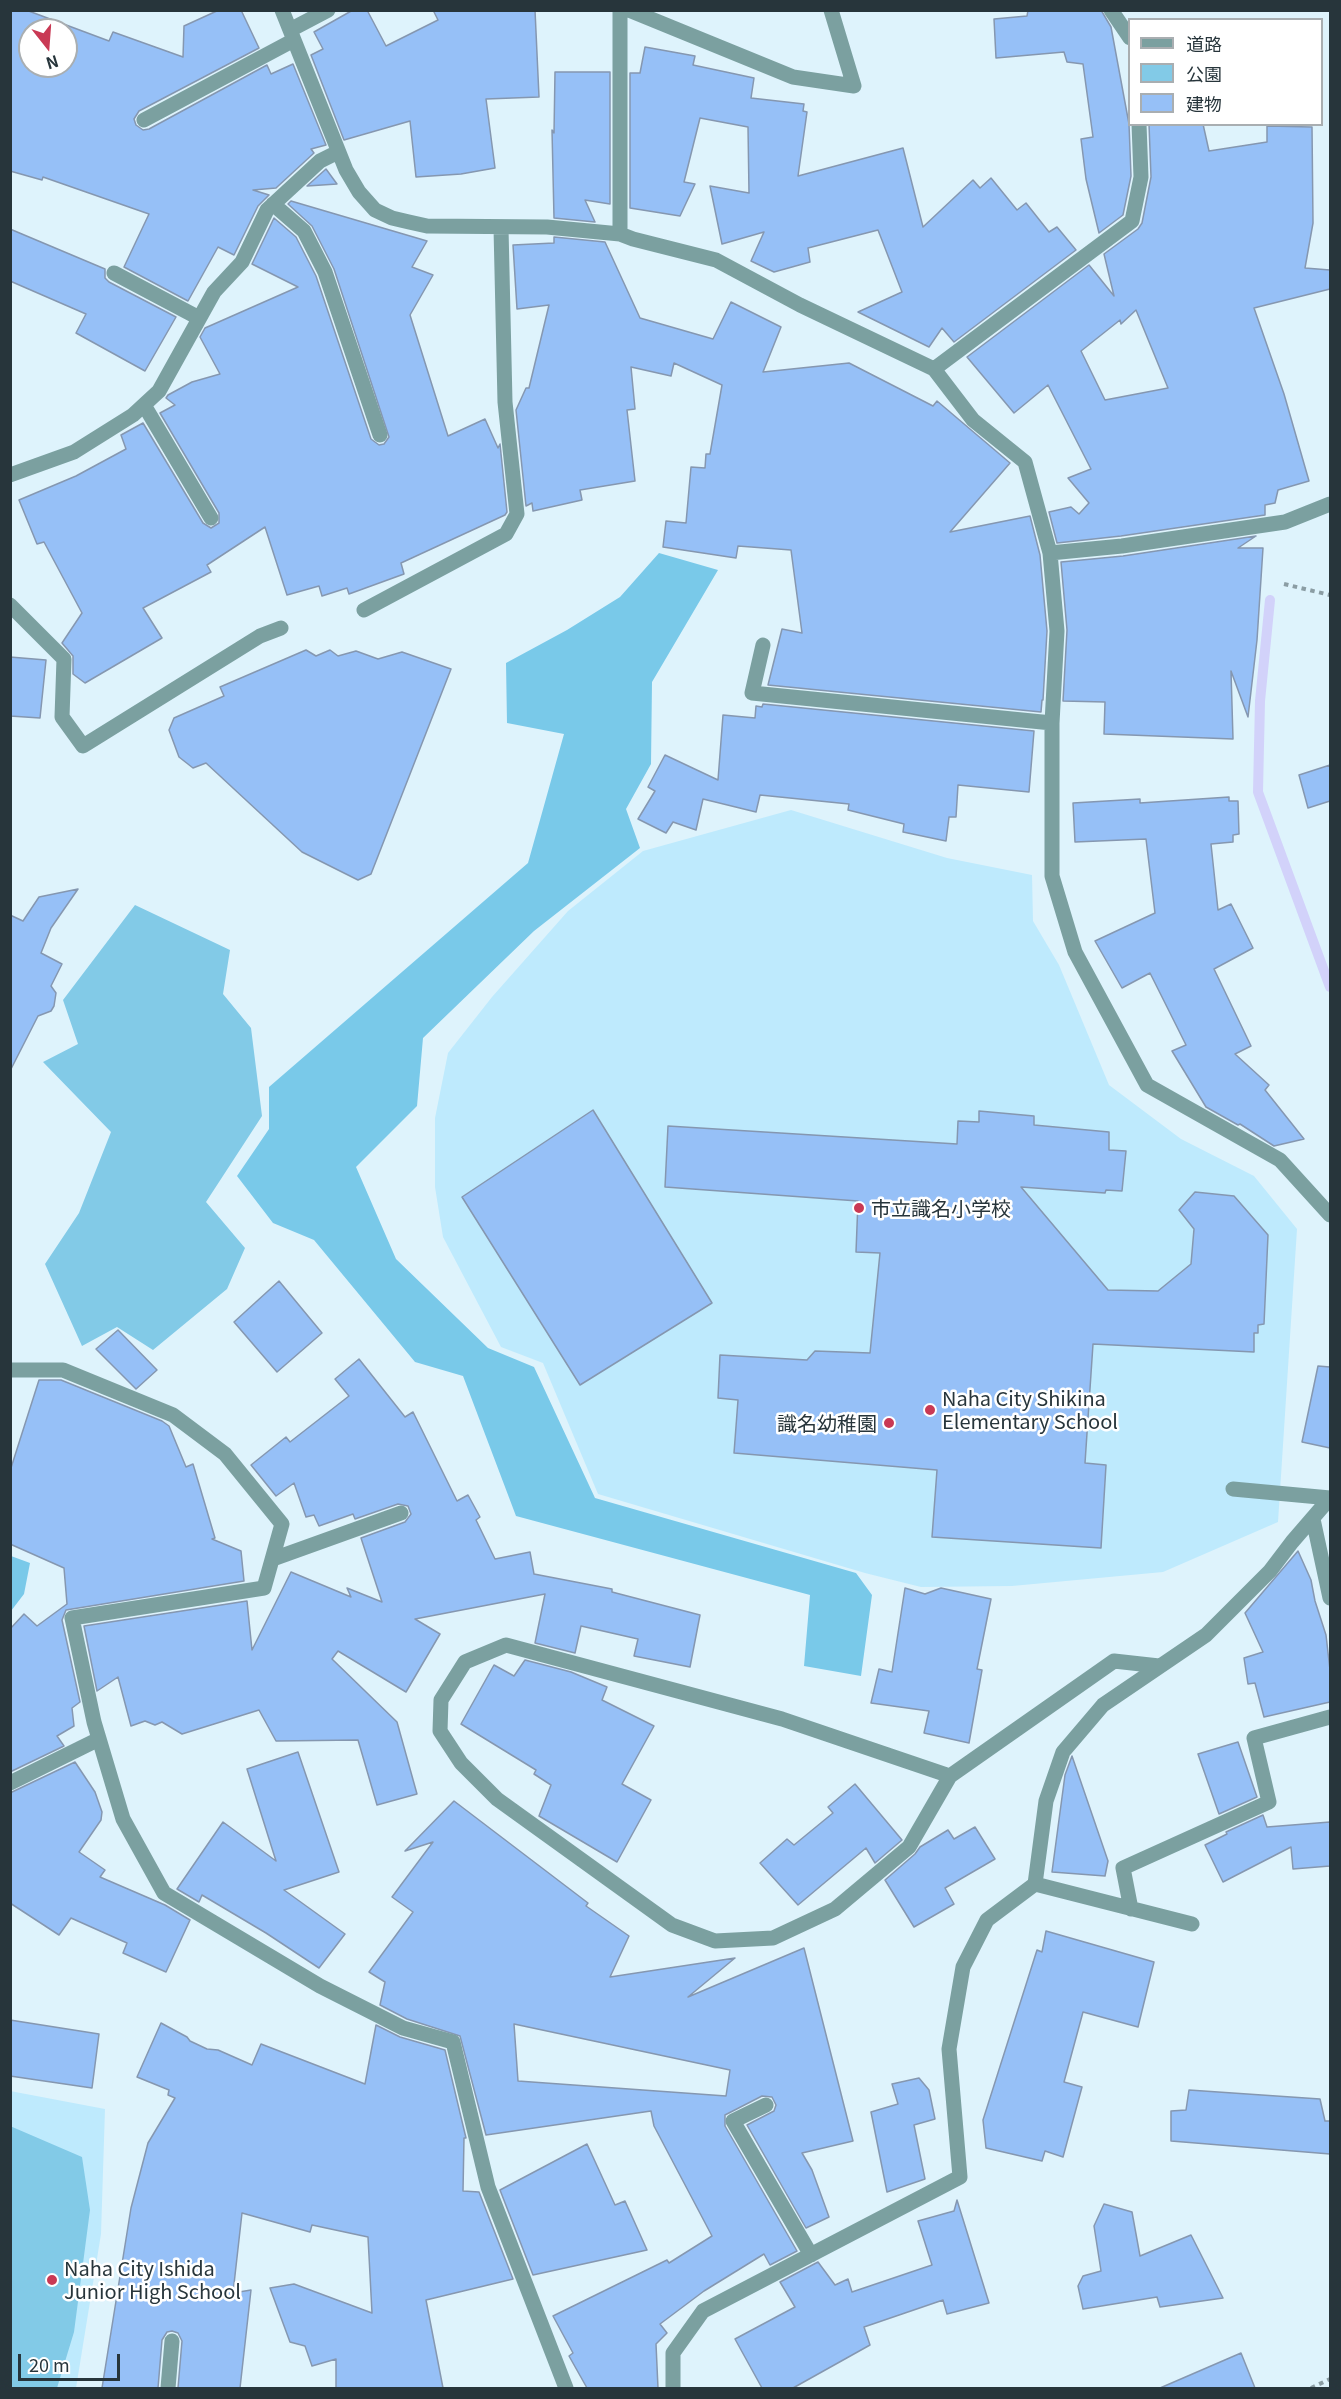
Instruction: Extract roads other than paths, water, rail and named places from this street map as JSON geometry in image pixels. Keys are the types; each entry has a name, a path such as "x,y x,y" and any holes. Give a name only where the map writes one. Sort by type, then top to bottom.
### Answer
{"street":[{"path":"282,10 338,152 359,192 375,210 392,218 427,226 501,228 547,226 621,234 716,260 800,305 934,369 973,420 1025,462 1050,554 1056,631 1052,723 1052,876 1075,952 1147,1085 1280,1160 1330,1215"},
{"path":"144,120 292,35 328,10"},
{"path":"620,10 621,234"},
{"path":"629,10 793,77 854,86 831,10"},
{"path":"1111,10 1128,35"},
{"path":"934,369 1132,221 1141,177 1139,126"},
{"path":"10,475 74,452 133,415 159,391 214,292 242,262 267,210 320,161 338,152"},
{"path":"273,204 304,231 325,272 380,435"},
{"path":"364,610 506,534 517,514 505,402 501,228"},
{"path":"114,273 199,318"},
{"path":"144,405 211,518"},
{"path":"1050,554 1285,522 1330,504"},
{"path":"10,605 64,659 62,717 83,746 260,636 280,628"},
{"path":"763,645 752,693 1052,723"},
{"path":"10,1370 63,1370 173,1415 225,1454 282,1524 264,1588 72,1618 99,1739 123,1819 164,1893 320,1986 404,2028 453,2042 488,2187 566,2388"},
{"path":"1233,1489 1330,1498"},
{"path":"674,2388 673,2353 703,2311 960,2177 949,2049 963,1966 987,1920 1035,1884 1046,1801 1063,1752 1103,1705 1206,1635 1270,1572 1292,1542 1330,1498"},
{"path":"273,1559 401,1513"},
{"path":"1313,1519 1330,1598"},
{"path":"950,1776 782,1719 506,1645 465,1662 441,1700 440,1731 461,1763 497,1799 672,1925 715,1941 773,1938 835,1909 909,1847 950,1776 1114,1661 1159,1666"},
{"path":"1131,1908 1123,1868 1269,1802 1254,1738 1330,1717"},
{"path":"10,1783 99,1739"},
{"path":"1035,1884 1192,1924"},
{"path":"766,2105 733,2121 811,2254"},
{"path":"168,2388 172,2341"}],"waterway":[{"path":"1270,600 1260,701 1258,792 1330,987"}],"place":[{"name":"市立識名小学校","path":"859,1208"},
{"name":"Naha City Shikina Elementary School","path":"930,1410"},
{"name":"識名幼稚園","path":"889,1423"},
{"name":"Naha City Ishida Junior High School","path":"52,2280"}]}
